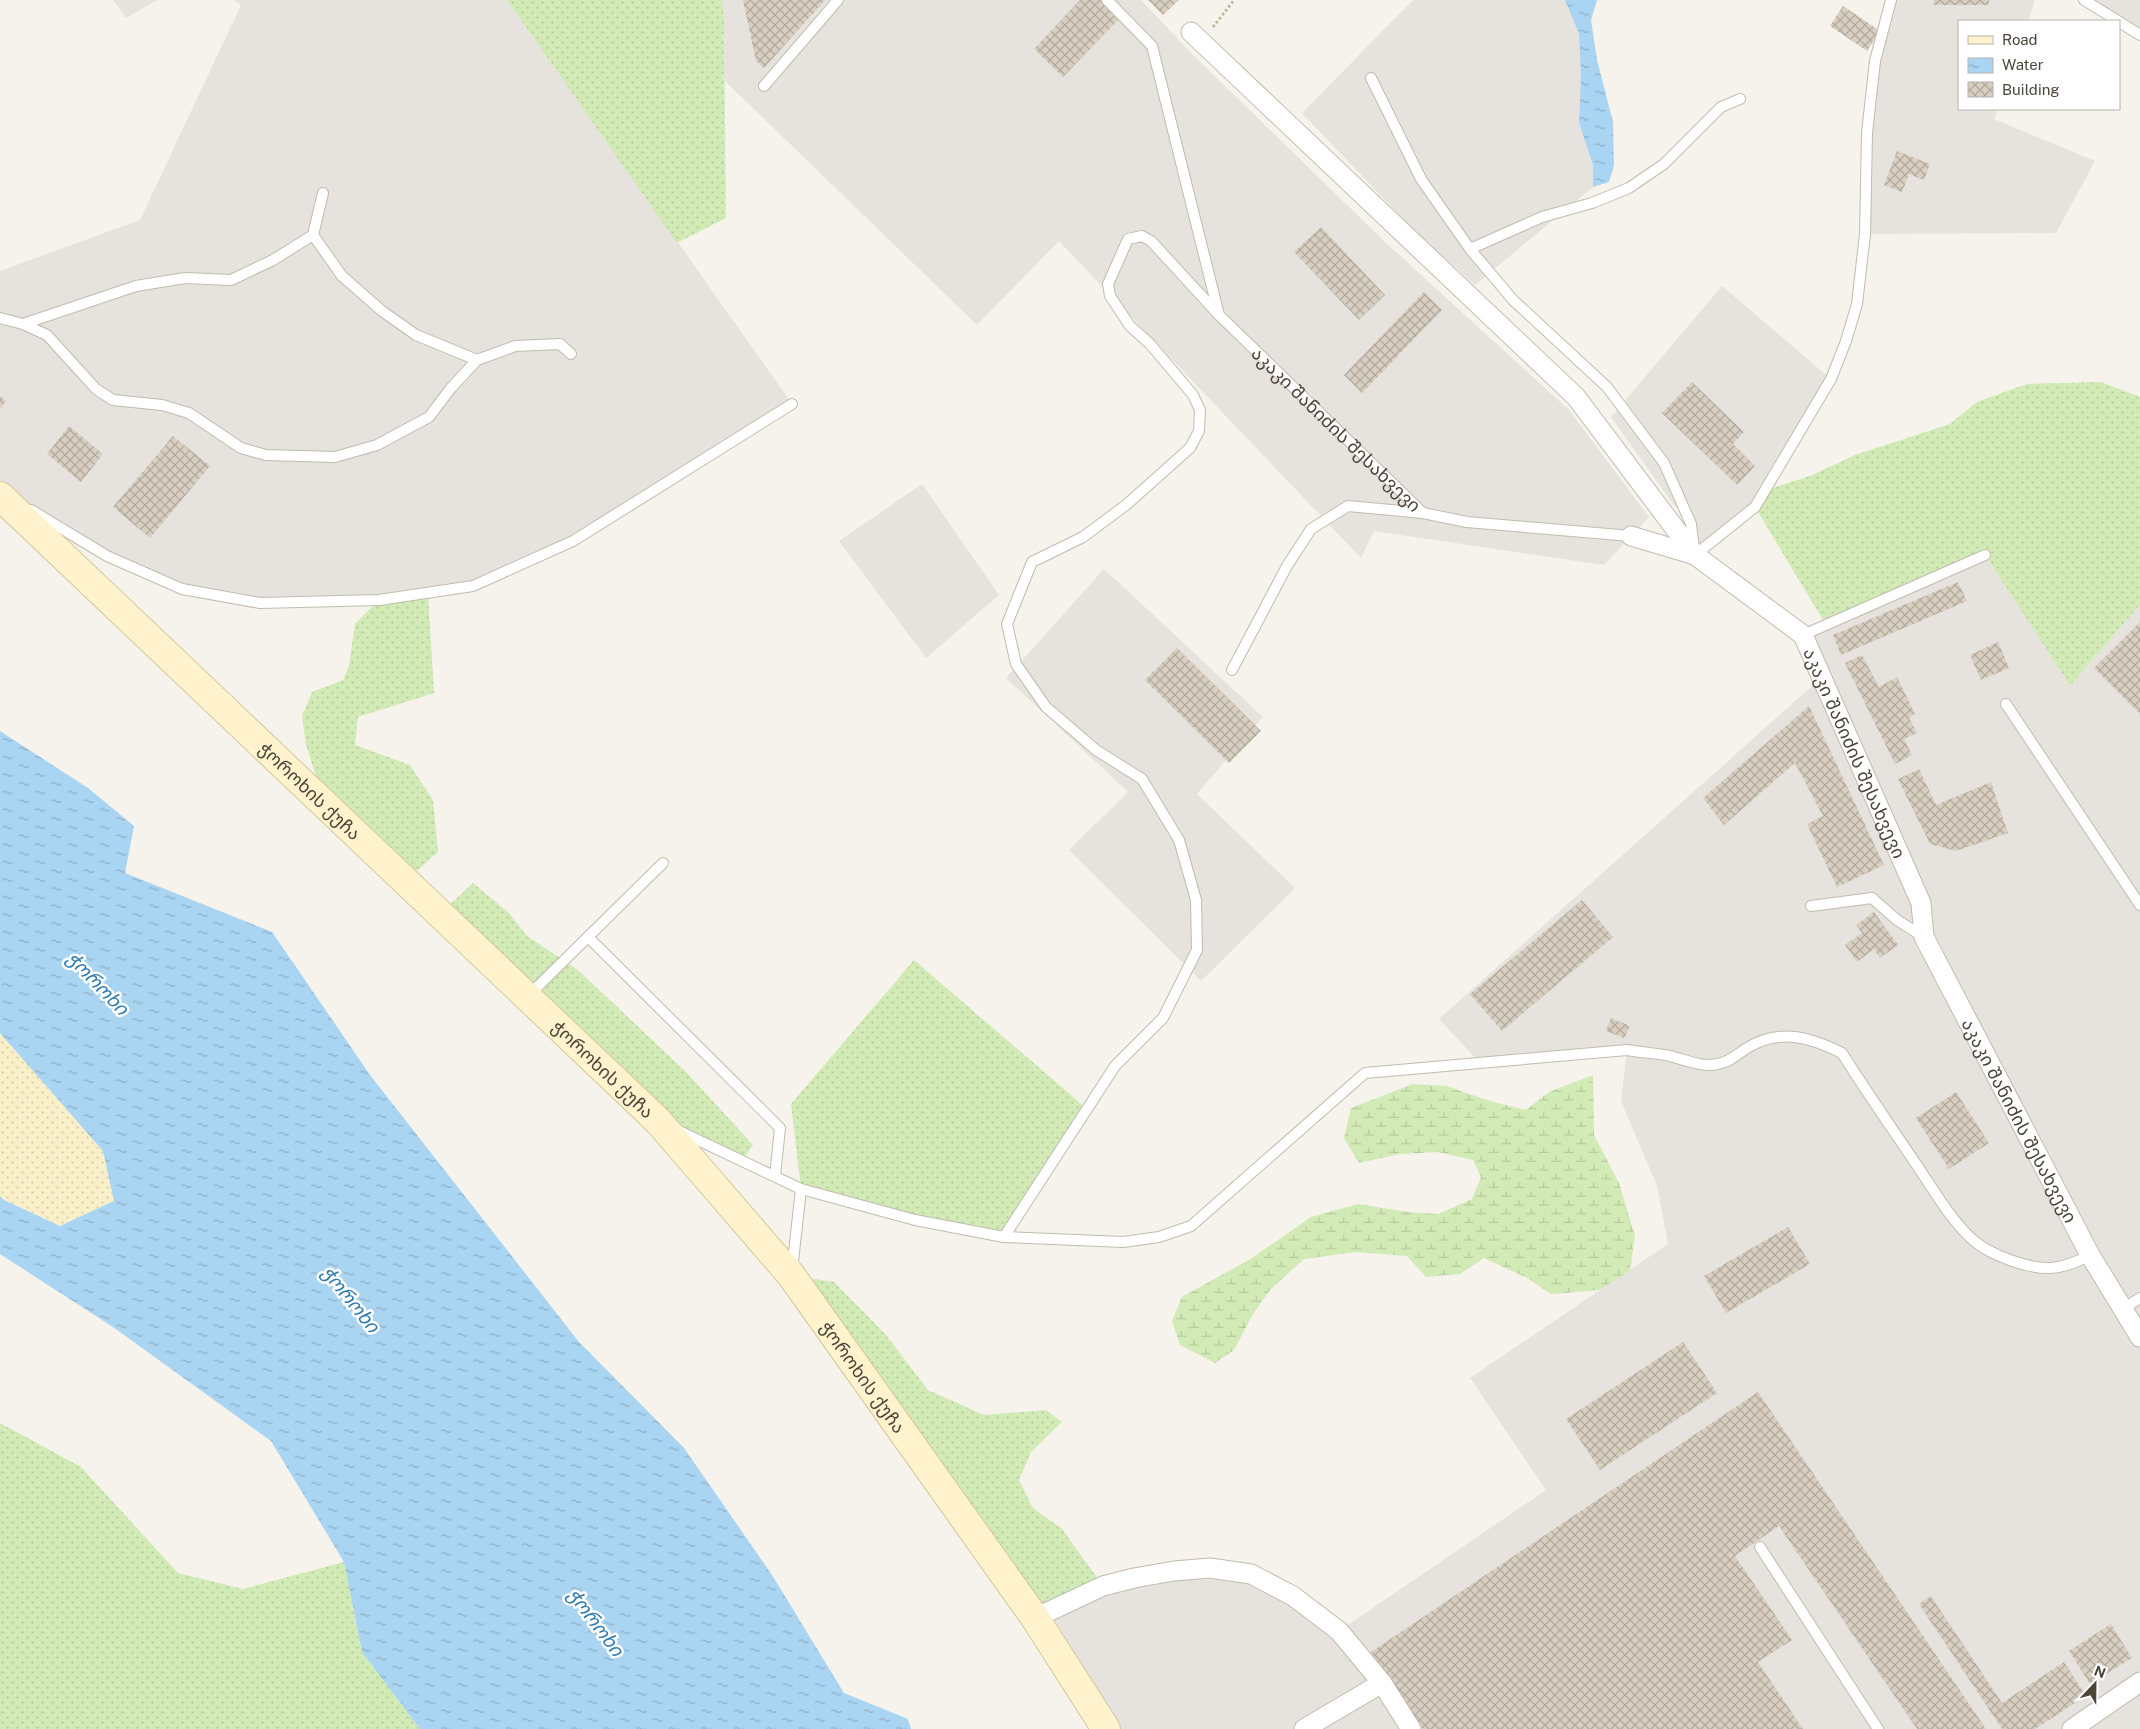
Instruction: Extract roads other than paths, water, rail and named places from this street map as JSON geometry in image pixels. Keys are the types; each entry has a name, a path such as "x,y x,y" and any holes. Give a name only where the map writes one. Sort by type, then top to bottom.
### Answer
{"street":[{"path":"1197,37 1576,397 1695,555"},
{"name":"ჭოროხის ქუჩა","path":"0,496 658,1121 791,1275 1034,1618 1106,1729"},
{"name":"აკაკი შანიძის შესახვევი","path":"1631,536 1695,555 1803,635 1921,903 1924,937 2090,1255 2140,1337"},
{"path":"1034,1618 1103,1586 1134,1578 1174,1571 1210,1568 1251,1574 1292,1596 1339,1631 1382,1683 1411,1729"},
{"path":"2072,1729 2140,1682"},
{"path":"1304,1729 1382,1683"}],"lane":[{"path":"764,86 838,0"},
{"path":"1107,0 1152,46 1220,316"},
{"path":"1695,555 1755,507 1830,379 1846,341 1857,304 1866,234 1867,133 1875,61 1891,0"},
{"path":"2084,0 2116,20"},
{"path":"2120,22 2140,35"},
{"path":"1371,78 1421,179 1470,249 1513,300 1607,387 1664,463 1691,524 1695,555"},
{"path":"1470,249 1542,217 1592,203 1629,188 1664,164 1721,107 1740,98"},
{"path":"23,324 136,286 185,278 231,280 273,260 313,236 322,192"},
{"path":"313,236 342,276 382,311 416,336 476,360"},
{"name":"აკაკი შანიძის შესახვევი","path":"1004,1237 1115,1066 1163,1018 1197,950 1196,900 1180,840 1142,779 1096,750 1046,707 1016,664 1007,624 1032,562 1083,538 1126,505 1190,448 1199,431 1200,410 1193,395 1150,344 1130,326 1110,296 1108,284 1128,239 1142,236 1151,242 1220,316 1423,513 1467,522 1631,536"},
{"path":"0,318 23,324 47,335 96,389 113,400 162,405 189,414 241,448 266,455 335,457 377,445 429,417 476,360 516,346 560,344 571,354"},
{"path":"0,492 107,556 182,589 260,603 379,600 473,586 573,541 792,404"},
{"path":"1232,670 1287,566 1311,529 1348,506 1423,513"},
{"path":"1803,635 1985,555"},
{"path":"2006,704 2140,906"},
{"path":"528,997 663,863"},
{"path":"1811,906 1872,898 1897,920 1924,937"},
{"path":"588,937 780,1128 775,1176"},
{"path":"658,1121 801,1189 915,1220 1004,1237 1123,1242 1159,1237 1191,1226 1365,1073 1627,1050 1666,1055 1698,1064 1716,1065 1729,1061 1749,1047 1771,1038 1797,1036 1823,1044 1842,1053 1954,1220 1974,1241 2000,1257 2028,1265 2051,1268 2080,1261 2090,1255"},
{"path":"791,1275 801,1189"},
{"path":"2123,1309 2140,1298"},
{"path":"1760,1547 1878,1729"}],"water":[{"path":"1565,0 1597,0 1591,20 1597,60 1613,122 1614,165 1609,182 1593,187 1593,165 1579,123 1581,75 1579,34"},
{"name":"ჭოროხი","path":"0,731 88,788 134,826 125,873 272,932 370,1075 579,1342 684,1448 772,1575 844,1693 908,1719 911,1729 420,1729 362,1652 344,1562 271,1441 113,1327 0,1254 0,1196 4,1200 60,1226 114,1201 103,1151 0,1033"}]}
